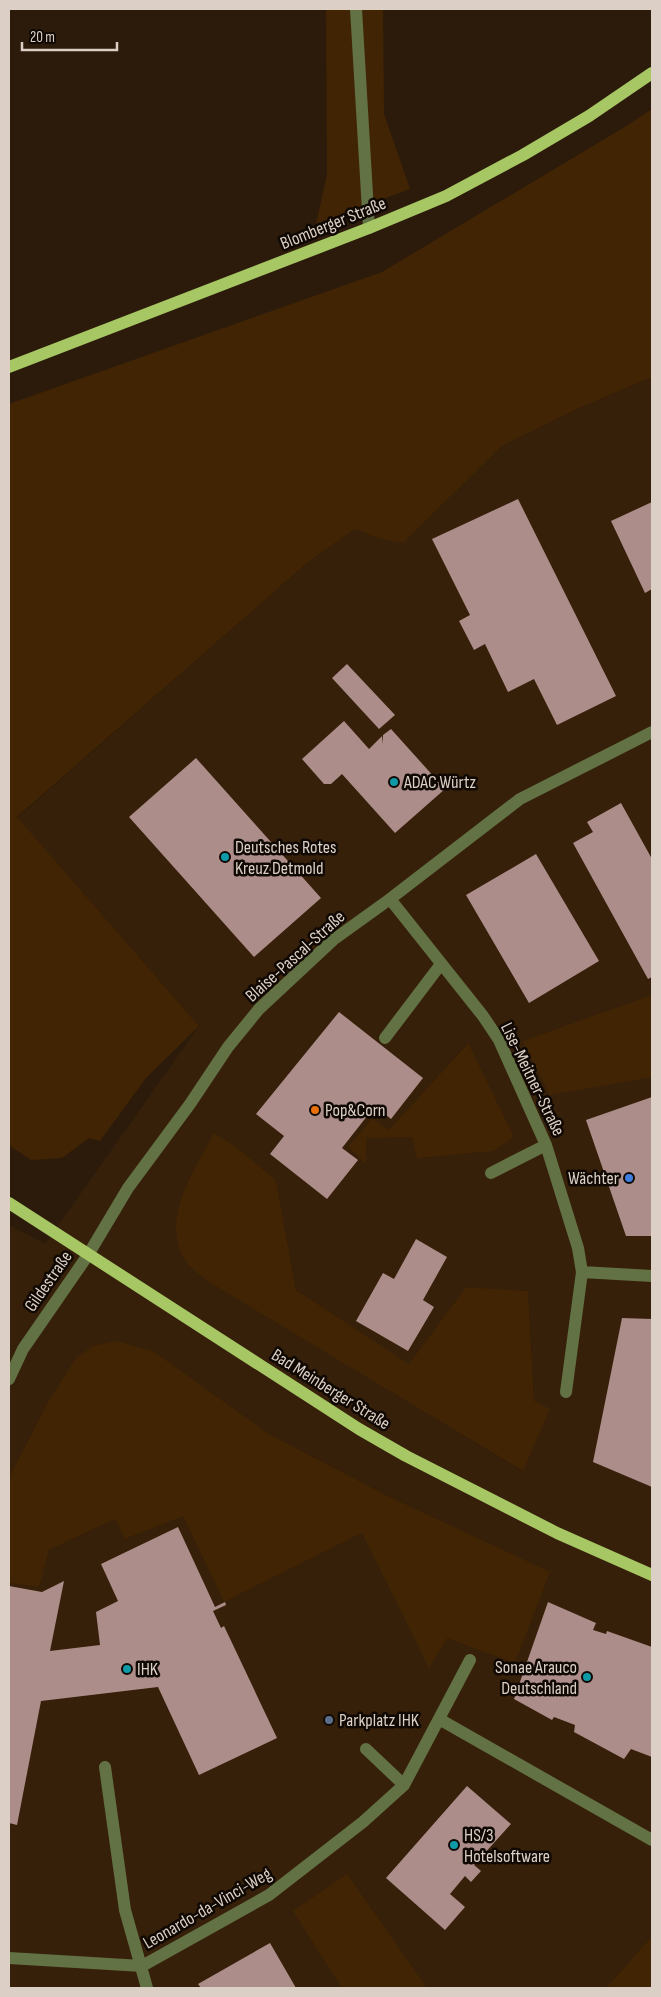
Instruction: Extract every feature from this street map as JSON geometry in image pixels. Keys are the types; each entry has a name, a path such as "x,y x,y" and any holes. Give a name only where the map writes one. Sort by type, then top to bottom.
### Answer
{"main road":[{"name":"Blomberger Straße","path":"9,366 369,228 446,196 523,155 589,116 652,73"},
{"name":"Bad Meinberger Straße","path":"9,1204 359,1429 406,1456 558,1533 652,1575"}],"street":[{"path":"356,9 369,228"},
{"name":"Blaise-Pascal-Straße","path":"88,1254 128,1188 190,1104 228,1047 259,1010 333,940 390,899 520,799 652,732"},
{"name":"Lise-Meitner-Straße","path":"390,899 482,1016 498,1040 546,1145 578,1248 582,1272 566,1392"},
{"path":"386,1038 441,964"},
{"path":"491,1173 546,1145"},
{"name":"Gildestraße","path":"9,1379 23,1349 88,1254"},
{"path":"582,1272 652,1276"},
{"name":"Leonardo-da-Vinci-Weg","path":"9,1958 142,1966 268,1895 363,1822 404,1785 470,1660"},
{"path":"439,1719 652,1840"},
{"path":"366,1749 404,1785"},
{"path":"105,1767 125,1910 147,1988"}],"shaded area":[{"path":"326,9 383,9 384,114 410,189 316,224 327,175"},
{"path":"652,109 652,377 579,408 502,446 403,543 377,538 355,529 307,563 17,817 199,1026 146,1078 100,1141 89,1138 62,1158 31,1160 9,1145 9,404 382,272"},
{"path":"652,377 652,1936 606,1988 9,1988 9,1583 39,1587 49,1550 115,1519 125,1539 183,1515 224,1602 362,1533 446,1638 523,1560 390,1497 269,1434 153,1352 48,1402 9,1477 9,1225 45,1244 199,1026 17,818 307,563 355,529 377,538 403,542 502,446 579,408","holes":["467,1043 417,1158 413,1136 366,1138 366,1164 348,1147 372,1118 389,1131","214,1133 235,1146 276,1180 296,1290 409,1365 466,1287 528,1291 534,1402 522,1471 192,1269"]},
{"path":"652,995 652,1077 550,1095 523,1041"},
{"path":"468,1043 514,1137 493,1151 417,1158 412,1137 366,1138 366,1164 348,1147 372,1118 389,1130"},
{"path":"214,1133 235,1146 276,1180 296,1290 409,1364 466,1287 528,1291 534,1401 550,1409 523,1471 211,1283 190,1266 181,1253 177,1238 176,1222 184,1191"},
{"path":"116,1341 153,1351 269,1434 390,1497 550,1572 515,1663 447,1638 429,1668 362,1533 224,1602 183,1516 125,1539 115,1519 49,1550 39,1587 9,1583 9,1477 48,1402 76,1358 93,1346"},
{"path":"347,1874 427,1988 342,1988 293,1911"},
{"path":"652,1936 652,1988 606,1988"}],"building":[{"path":"518,499 616,696 557,725 534,679 508,692 485,644 474,650 459,621 470,615 432,539"},
{"path":"652,502 652,589 645,593 611,521"},
{"path":"347,664 395,715 379,729 332,678"},
{"name":"ADAC Würtz","path":"344,721 369,749 382,736 383,744 383,735 391,729 445,789 395,833 342,774 331,784 324,784 302,759"},
{"name":"Deutsches Rotes Kreuz Detmold","path":"196,758 321,898 254,957 129,817"},
{"path":"621,803 652,859 652,977 648,979 573,843 593,832 587,822"},
{"path":"536,854 599,961 529,1003 466,895"},
{"name":"Pop&Corn","path":"339,1012 423,1078 391,1119 375,1106 342,1148 358,1160 327,1199 270,1154 284,1136 256,1114"},
{"name":"Wächter","path":"652,1097 652,1236 626,1236 586,1120"},
{"path":"416,1239 447,1257 423,1300 434,1307 408,1351 356,1321 383,1273 394,1279"},
{"path":"622,1318 652,1319 652,1487 593,1462"},
{"name":"IHK","path":"178,1527 215,1607 225,1602 226,1605 213,1611 221,1628 224,1626 277,1738 199,1775 158,1687 41,1701 17,1825 9,1823 9,1586 42,1592 64,1581 50,1651 100,1645 96,1612 118,1601 101,1564"},
{"name":"Sonae Arauco Deutschland","path":"548,1602 596,1623 593,1630 606,1634 607,1631 652,1647 652,1757 631,1749 624,1759 574,1732 575,1725 554,1717 552,1720 514,1699"},
{"name":"HS/3 Hotelsoftware","path":"467,1786 511,1824 474,1865 481,1871 471,1882 465,1876 450,1894 465,1907 445,1930 386,1878"},
{"path":"270,1943 296,1988 201,1988 198,1984"}],"place":[{"name":"ADAC Würtz","path":"394,782"},
{"name":"Deutsches Rotes Kreuz Detmold","path":"225,857"},
{"name":"Pop&Corn","path":"315,1110"},
{"name":"Wächter","path":"629,1178"},
{"name":"IHK","path":"127,1669"},
{"name":"Sonae Arauco Deutschland","path":"587,1677"},
{"name":"Parkplatz IHK","path":"329,1720"},
{"name":"HS/3 Hotelsoftware","path":"454,1845"}]}
